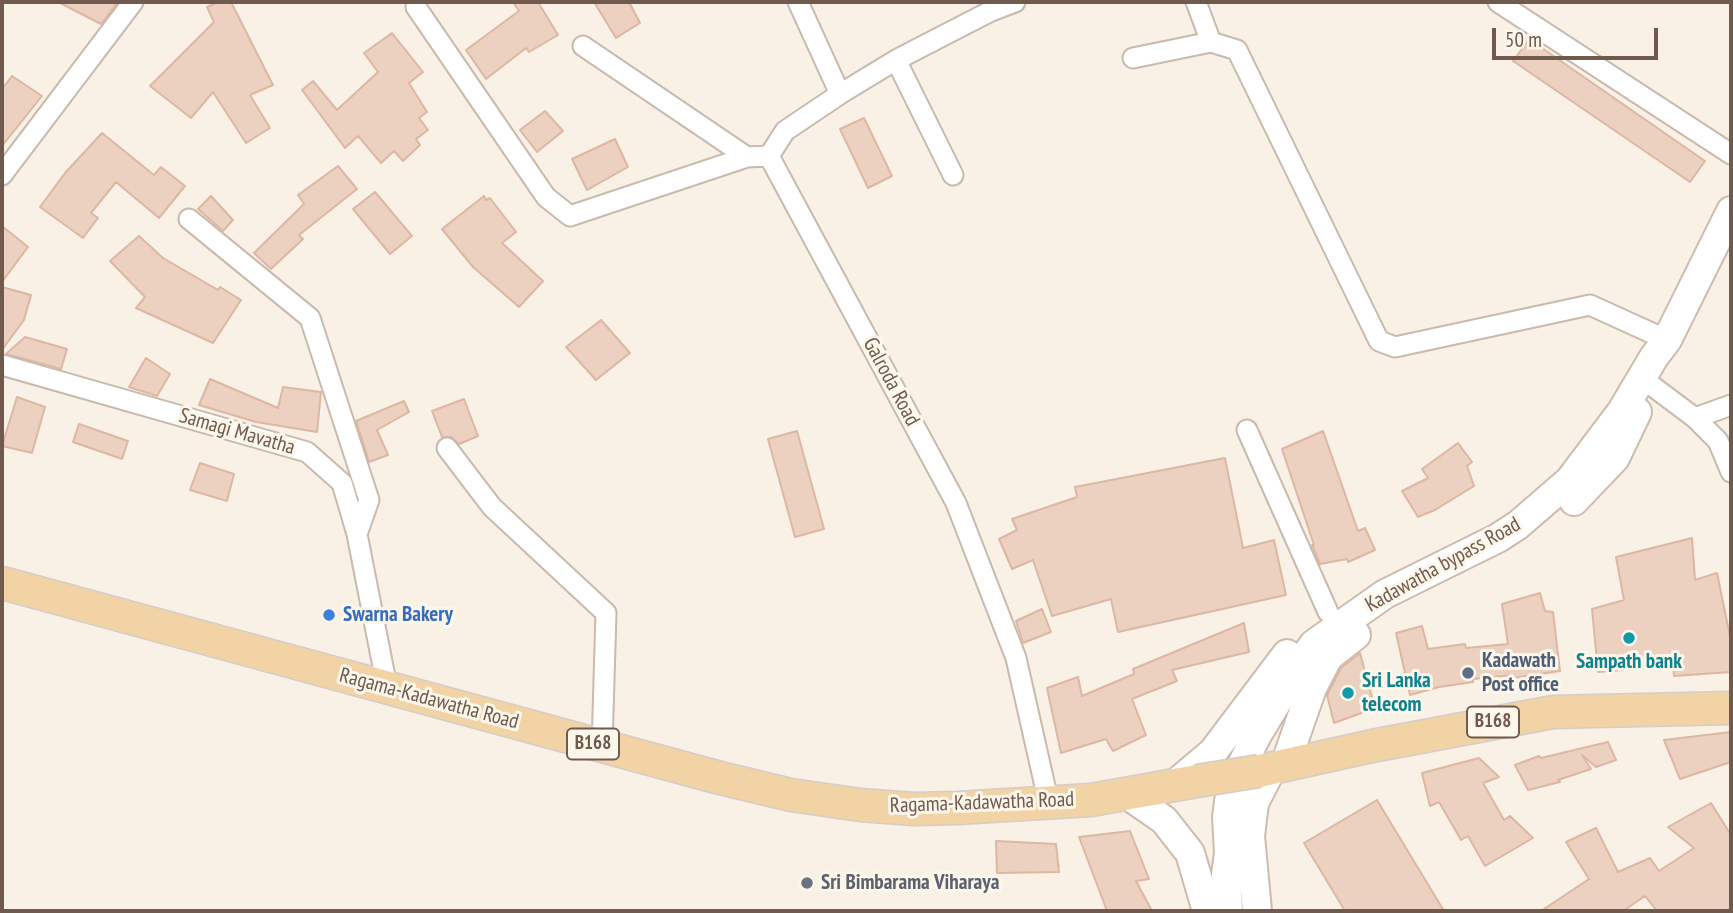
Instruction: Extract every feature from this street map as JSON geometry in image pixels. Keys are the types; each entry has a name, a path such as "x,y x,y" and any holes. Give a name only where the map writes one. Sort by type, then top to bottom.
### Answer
{"main road":[{"name":"Kadawatha bypass Road","path":"1228,911 1227,817 1231,786 1274,704 1314,644 1385,594 1498,538 1546,503 1570,480 1598,445 1656,359 1731,211"},
{"path":"1186,783 1213,752 1286,654 1328,612 1388,570 1484,525 1528,495 1576,451 1656,359"},
{"path":"1256,911 1250,836 1254,803 1328,657 1387,611 1503,556 1557,518 1615,457 1646,394 1656,359"},
{"name":"Ragama-Kadawatha Road","path":"2,583 602,747 791,795 860,805 914,809 1048,804 1128,794 1553,712 1731,708"},
{"path":"1128,794 1164,820 1190,853 1207,911"},
{"name":"Kadawatha bypass Road","path":"1229,853 1236,873 1240,911"}],"street":[{"path":"2,175 134,2"},
{"path":"798,2 840,94"},
{"path":"416,7 546,197 570,216 747,157 769,156 786,131 840,94 987,7 1015,2"},
{"path":"1196,2 1211,42"},
{"path":"1498,2 1731,154"},
{"path":"1133,58 1211,42 1237,50 1379,341 1395,346 1590,304 1656,359 1695,418 1718,441 1731,472"},
{"path":"583,46 747,157"},
{"path":"896,60 953,176"},
{"name":"Galroda Road","path":"769,156 956,503 1016,658 1048,804"},
{"path":"190,219 310,318 369,500 357,534"},
{"name":"Samagi Mavatha","path":"2,365 307,452 342,483 357,534 387,687"},
{"path":"1695,418 1731,405"},
{"path":"1247,430 1328,612"},
{"path":"447,448 492,507 606,614 602,747"}],"building":[{"path":"58,2 118,2 101,24"},
{"path":"218,2 231,2 273,85 250,95 270,128 246,143 213,92 191,118 150,86 214,22 207,7"},
{"path":"513,2 538,2 558,35 529,52 526,48 486,79 466,50 519,11"},
{"path":"594,2 629,2 640,23 616,38"},
{"path":"392,33 423,72 409,83 427,112 419,118 428,130 416,139 420,145 403,161 394,151 381,163 358,136 345,148 302,90 313,81 337,110 378,72 364,53"},
{"path":"1529,39 1705,161 1690,182 1513,61"},
{"path":"12,76 42,96 2,146 2,89"},
{"path":"545,111 563,131 537,152 520,130"},
{"path":"864,118 892,176 868,188 840,129"},
{"path":"102,133 154,175 161,167 185,186 159,218 116,182 91,213 98,218 83,238 40,207 65,173"},
{"path":"615,139 628,167 587,190 572,159"},
{"path":"338,166 357,189 299,235 303,239 271,269 254,253 304,204 298,195"},
{"path":"375,192 412,236 390,254 353,209"},
{"path":"211,196 233,220 223,231 198,209"},
{"path":"484,196 486,200 490,198 516,232 502,243 543,281 519,307 473,267 442,229"},
{"path":"2,226 28,247 2,282"},
{"path":"139,236 163,258 241,300 213,343 136,308 145,297 110,261"},
{"path":"2,287 31,295 24,320 2,350"},
{"path":"601,320 630,353 596,380 566,347"},
{"path":"25,337 67,349 61,369 6,354"},
{"path":"146,358 170,374 157,396 129,387"},
{"path":"210,379 278,408 283,387 321,392 317,432 256,422 199,405"},
{"path":"17,397 45,407 32,453 2,446"},
{"path":"464,399 478,436 459,444 451,437 442,437 432,411"},
{"path":"404,401 409,412 377,430 388,455 369,462 356,421"},
{"path":"79,424 128,441 122,459 73,442"},
{"path":"797,431 824,529 795,537 768,439"},
{"path":"1323,431 1358,531 1365,528 1375,550 1348,562 1347,559 1320,564 1282,449"},
{"path":"1458,443 1472,462 1467,466 1474,486 1435,510 1418,517 1402,491 1428,478 1422,469"},
{"path":"1225,458 1243,548 1274,540 1286,595 1118,632 1111,599 1052,616 1033,560 1012,569 999,539 1017,530 1012,519 1077,497 1075,487"},
{"path":"200,463 234,474 227,501 190,490"},
{"path":"1692,538 1695,580 1717,573 1731,641 1731,672 1674,676 1673,666 1598,672 1592,609 1624,600 1616,557"},
{"path":"1540,593 1545,611 1553,612 1560,671 1514,678 1514,675 1473,679 1473,682 1410,695 1396,633 1422,626 1428,649 1465,644 1466,648 1508,644 1502,604"},
{"path":"1042,609 1051,632 1023,643 1016,621"},
{"path":"1244,623 1249,652 1172,670 1177,681 1132,699 1146,735 1113,751 1106,739 1061,753 1047,688 1078,677 1082,696 1134,674 1133,669"},
{"name":"Sri Lanka telecom","path":"1360,653 1375,708 1334,723 1327,695 1341,668"},
{"path":"1731,732 1731,762 1680,779 1664,740"},
{"path":"1608,742 1616,760 1596,767 1582,755 1591,769 1558,780 1560,782 1528,790 1515,765 1539,756 1541,758"},
{"path":"1479,758 1499,777 1483,783 1504,820 1510,816 1533,838 1485,866 1468,836 1461,840 1439,802 1430,806 1422,773"},
{"path":"1377,800 1444,911 1345,911 1304,843"},
{"path":"1711,803 1731,835 1731,911 1657,911 1645,896 1623,911 1541,911 1589,879 1566,842 1596,828 1618,872 1650,858 1659,871 1694,848 1668,827"},
{"path":"1130,831 1149,879 1136,881 1152,911 1107,911 1079,837"},
{"path":"996,841 1056,844 1059,872 997,873"}],"place":[{"name":"Swarna Bakery","path":"329,615"},
{"name":"Sampath bank","path":"1629,638"},
{"name":"Kadawath Post office","path":"1468,673"},
{"name":"Sri Lanka telecom","path":"1348,693"},
{"name":"Sri Bimbarama Viharaya","path":"807,883"}]}
